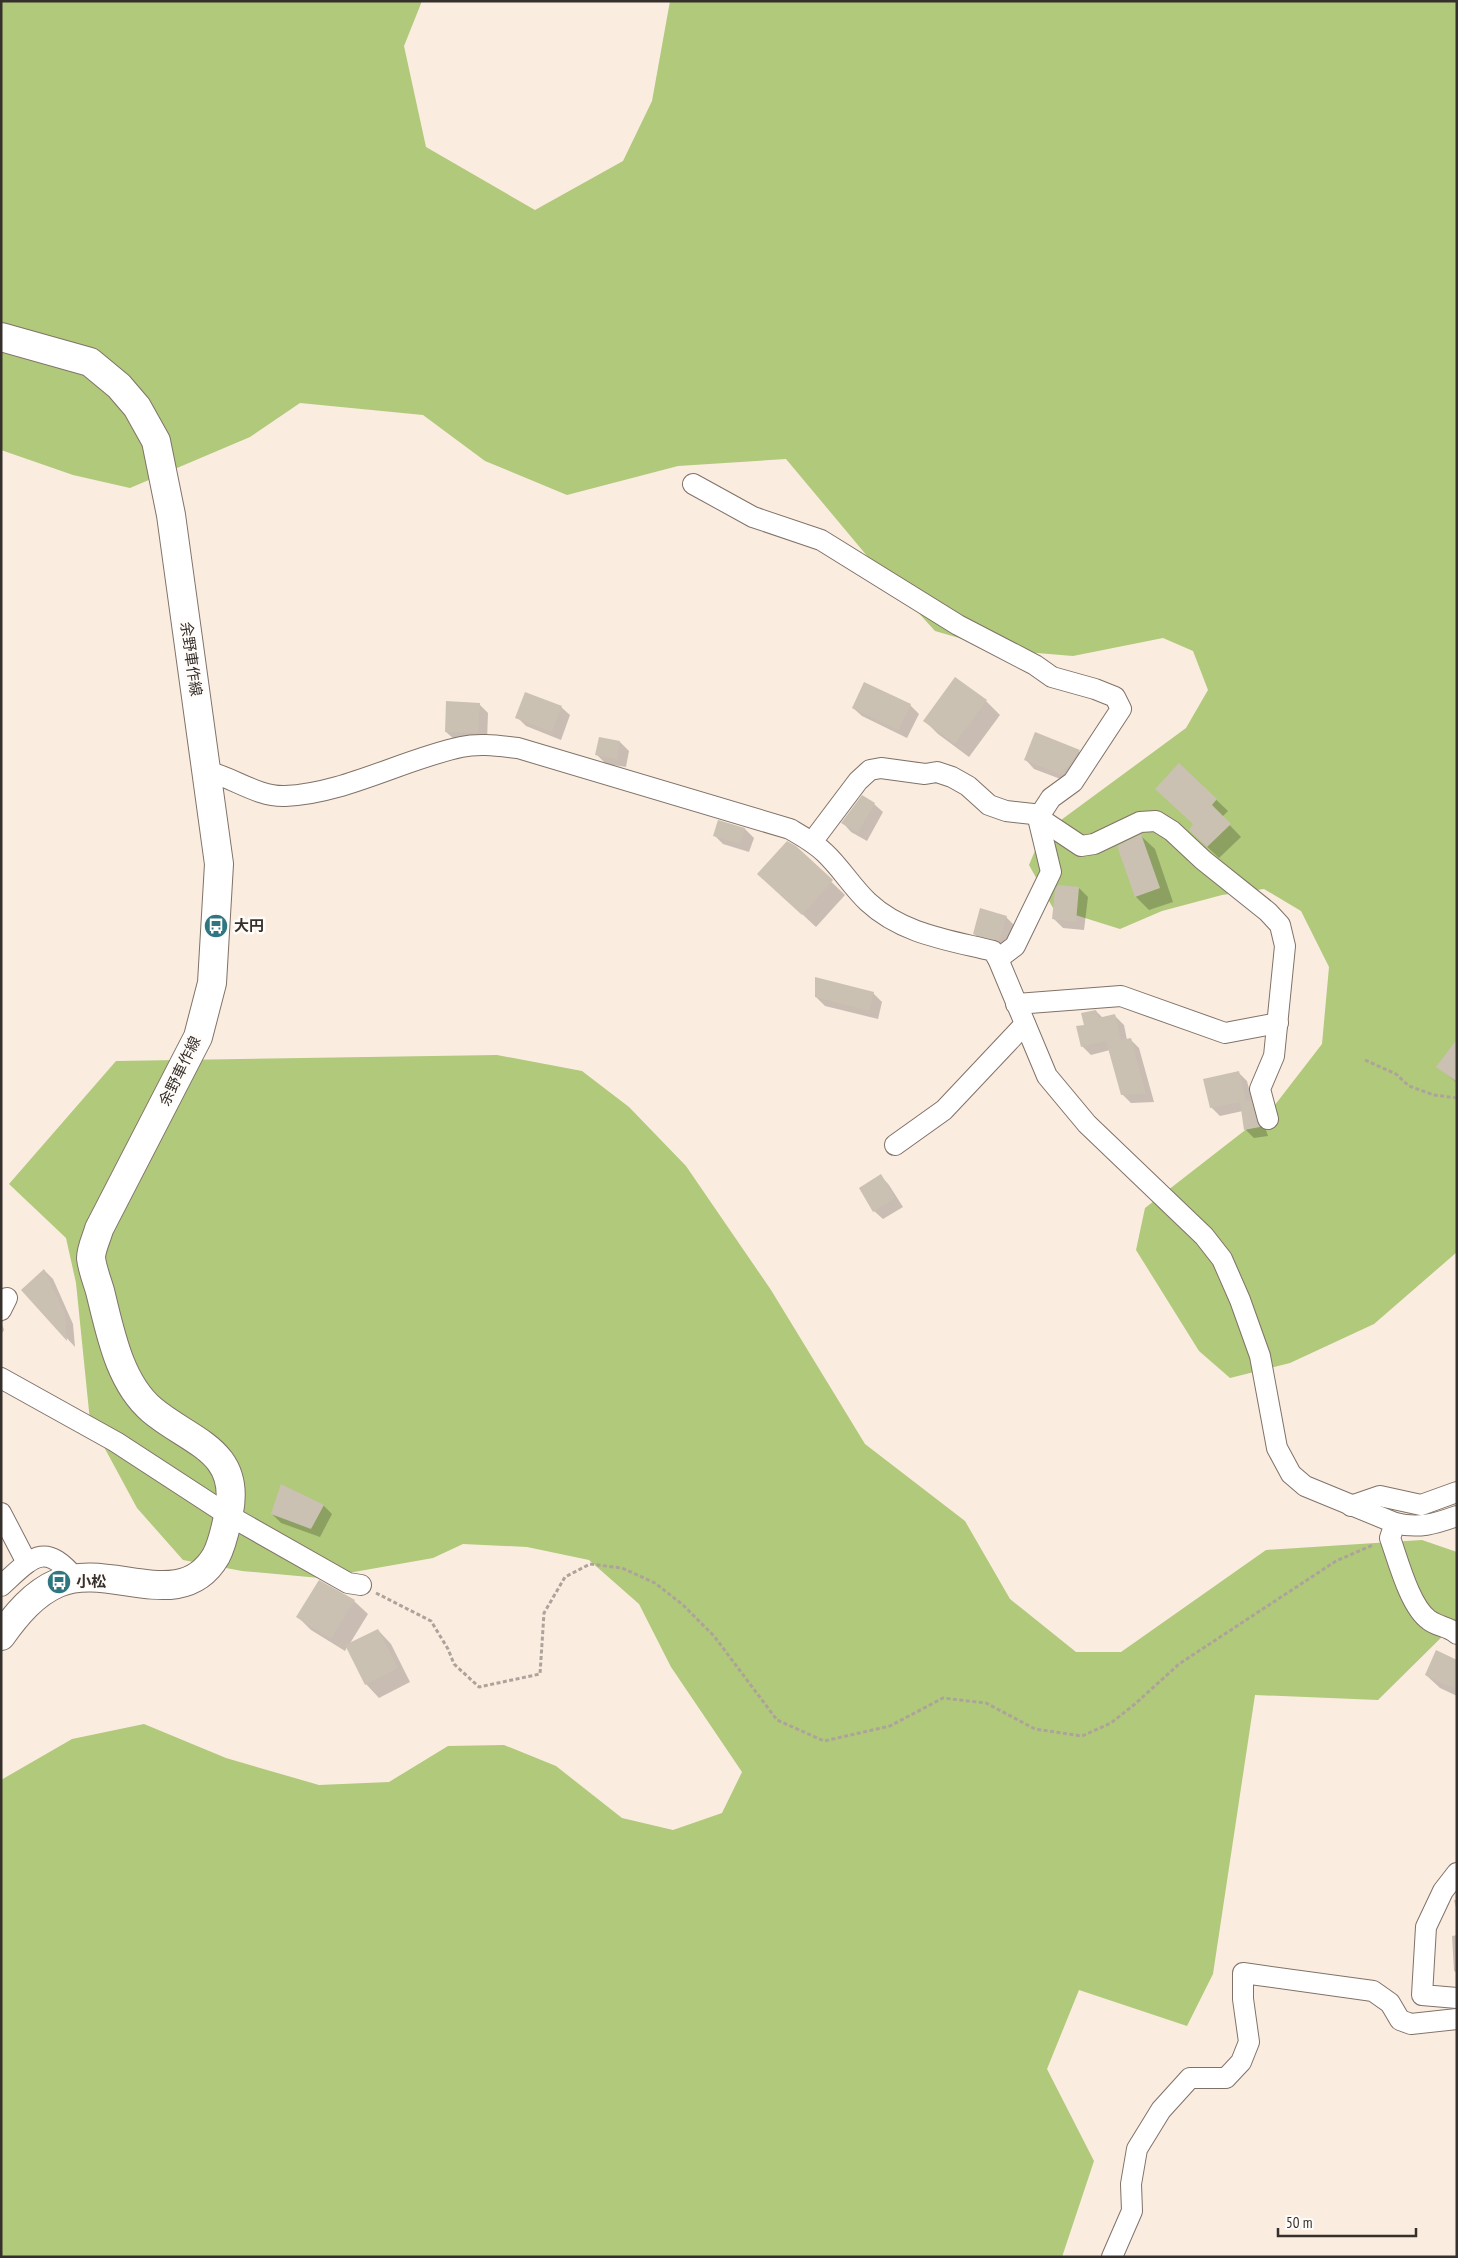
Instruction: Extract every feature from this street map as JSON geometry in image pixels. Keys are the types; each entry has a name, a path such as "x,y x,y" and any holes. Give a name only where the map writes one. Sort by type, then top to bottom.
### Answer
{"main road":[{"name":"余野車作線","path":"1,337 90,362 119,386 137,407 156,441 171,515 219,864 212,983 198,1037 99,1229 91,1258 110,1333 130,1383 152,1410 199,1441 223,1463 232,1495 216,1556 196,1578 173,1586 90,1576 59,1582 31,1600 1,1636"}],"street":[{"path":"693,484 753,517 821,540 958,626 1034,665 1052,677 1095,689 1115,698 1121,710 1110,729 1073,782 1051,798 1038,818 1051,872 1015,946 998,959"},
{"path":"206,771 222,775 261,793 284,796 316,792 462,747 491,745 518,748 790,829 812,842 825,853 868,902 891,918 914,931 992,951 998,959 1048,1076 1087,1124 1204,1236 1222,1259 1240,1300 1260,1356 1277,1448 1291,1474 1305,1486 1351,1506 1392,1531 1415,1604 1428,1620 1450,1628 1457,1634"},
{"path":"812,842 858,781 870,770 882,768 925,774 937,772 968,786 989,805 1006,811 1033,814 1081,846 1094,844 1140,822 1156,821 1172,831 1203,860 1268,912 1280,925 1285,946 1274,1056 1260,1089 1268,1119"},
{"path":"1016,1004 1121,996 1225,1033 1278,1023"},
{"path":"895,1145 944,1110 1025,1024"},
{"path":"1,1378 116,1442 228,1515 348,1583 360,1585"},
{"path":"1351,1506 1380,1496 1421,1504 1457,1492"},
{"path":"1,1513 26,1563"},
{"path":"1392,1531 1433,1525 1457,1516"},
{"path":"1,1586 26,1563 38,1557 50,1556 64,1564 76,1579"},
{"path":"1457,1873 1443,1891 1426,1927 1422,1995 1457,1998"},
{"path":"1112,2257 1132,2211 1131,2184 1137,2149 1161,2110 1190,2078 1226,2078 1241,2062 1249,2042 1243,1999 1242,1973 1373,1991 1390,2003 1400,2020 1412,2024 1457,2019"}],"path":[{"path":"1365,1060 1396,1074 1409,1086 1434,1095 1457,1098"},
{"path":"360,1585 431,1621 448,1649 454,1664 479,1687 540,1674 544,1613 565,1576 590,1564 622,1568 655,1583 683,1605 714,1636 777,1720 824,1741 890,1726 943,1698 986,1703 1035,1729 1082,1736 1111,1723 1179,1664 1336,1561 1392,1531"}],"green space":[{"path":"1,1 422,1 404,46 426,147 535,210 623,161 652,101 670,1 1457,1 1457,1252 1374,1324 1290,1363 1230,1378 1199,1351 1136,1250 1145,1208 1271,1110 1322,1044 1329,967 1301,911 1264,889 1222,895 1162,911 1120,929 1053,908 1029,865 1042,834 1186,728 1208,690 1193,651 1163,638 1073,656 1001,650 935,631 873,563 786,459 678,466 567,495 485,461 423,415 300,403 250,437 130,488 73,475 1,450"},
{"path":"497,1055 582,1071 629,1107 686,1166 771,1290 865,1444 965,1521 1010,1599 1076,1652 1121,1652 1266,1550 1422,1540 1457,1552 1457,1622 1378,1700 1255,1695 1213,1974 1187,2026 1079,1990 1047,2069 1094,2161 1062,2257 1,2257 1,1780 72,1739 144,1724 226,1758 319,1785 389,1782 448,1746 504,1745 556,1766 622,1818 673,1830 722,1813 742,1772 671,1667 639,1604 589,1560 527,1547 463,1544 433,1558 320,1578 242,1571 183,1560 137,1508 90,1421 76,1283 66,1238 9,1184 116,1061"}],"building":[{"path":"955,677 987,700 955,744 923,721"},
{"path":"864,682 911,704 898,730 852,708"},
{"path":"525,692 562,706 552,732 515,718"},
{"path":"446,701 480,703 478,733 445,732"},
{"path":"1035,732 1080,750 1062,775 1024,760"},
{"path":"599,737 620,741 617,759 595,755"},
{"path":"1179,763 1217,799 1212,805 1231,824 1207,847 1189,830 1193,824 1155,789"},
{"path":"862,795 875,803 858,833 841,823"},
{"path":"718,820 745,828 740,844 713,836"},
{"path":"1141,834 1160,888 1135,897 1117,846"},
{"path":"787,841 796,846 833,880 802,915 757,874"},
{"path":"1058,885 1079,887 1076,922 1052,919 1055,890"},
{"path":"980,908 1007,916 999,942 973,934"},
{"path":"815,977 874,992 869,1011 815,997"},
{"path":"1096,1010 1098,1018 1115,1014 1121,1040 1131,1038 1146,1094 1121,1095 1106,1041 1081,1047 1076,1026 1084,1025 1081,1013"},
{"path":"1457,1039 1457,1082 1436,1067"},
{"path":"1239,1071 1246,1101 1210,1108 1203,1079"},
{"path":"1251,1100 1260,1127 1244,1130 1240,1102"},
{"path":"881,1174 895,1198 873,1212 859,1188"},
{"path":"44,1269 65,1314 67,1341 21,1290"},
{"path":"281,1484 324,1505 311,1529 271,1514"},
{"path":"319,1580 355,1600 331,1639 296,1617"},
{"path":"378,1629 398,1668 365,1685 345,1645"},
{"path":"1436,1650 1457,1660 1457,1690 1425,1675"}],"place":[{"name":"大円","path":"216,926"},
{"name":"小松","path":"59,1582"}]}
